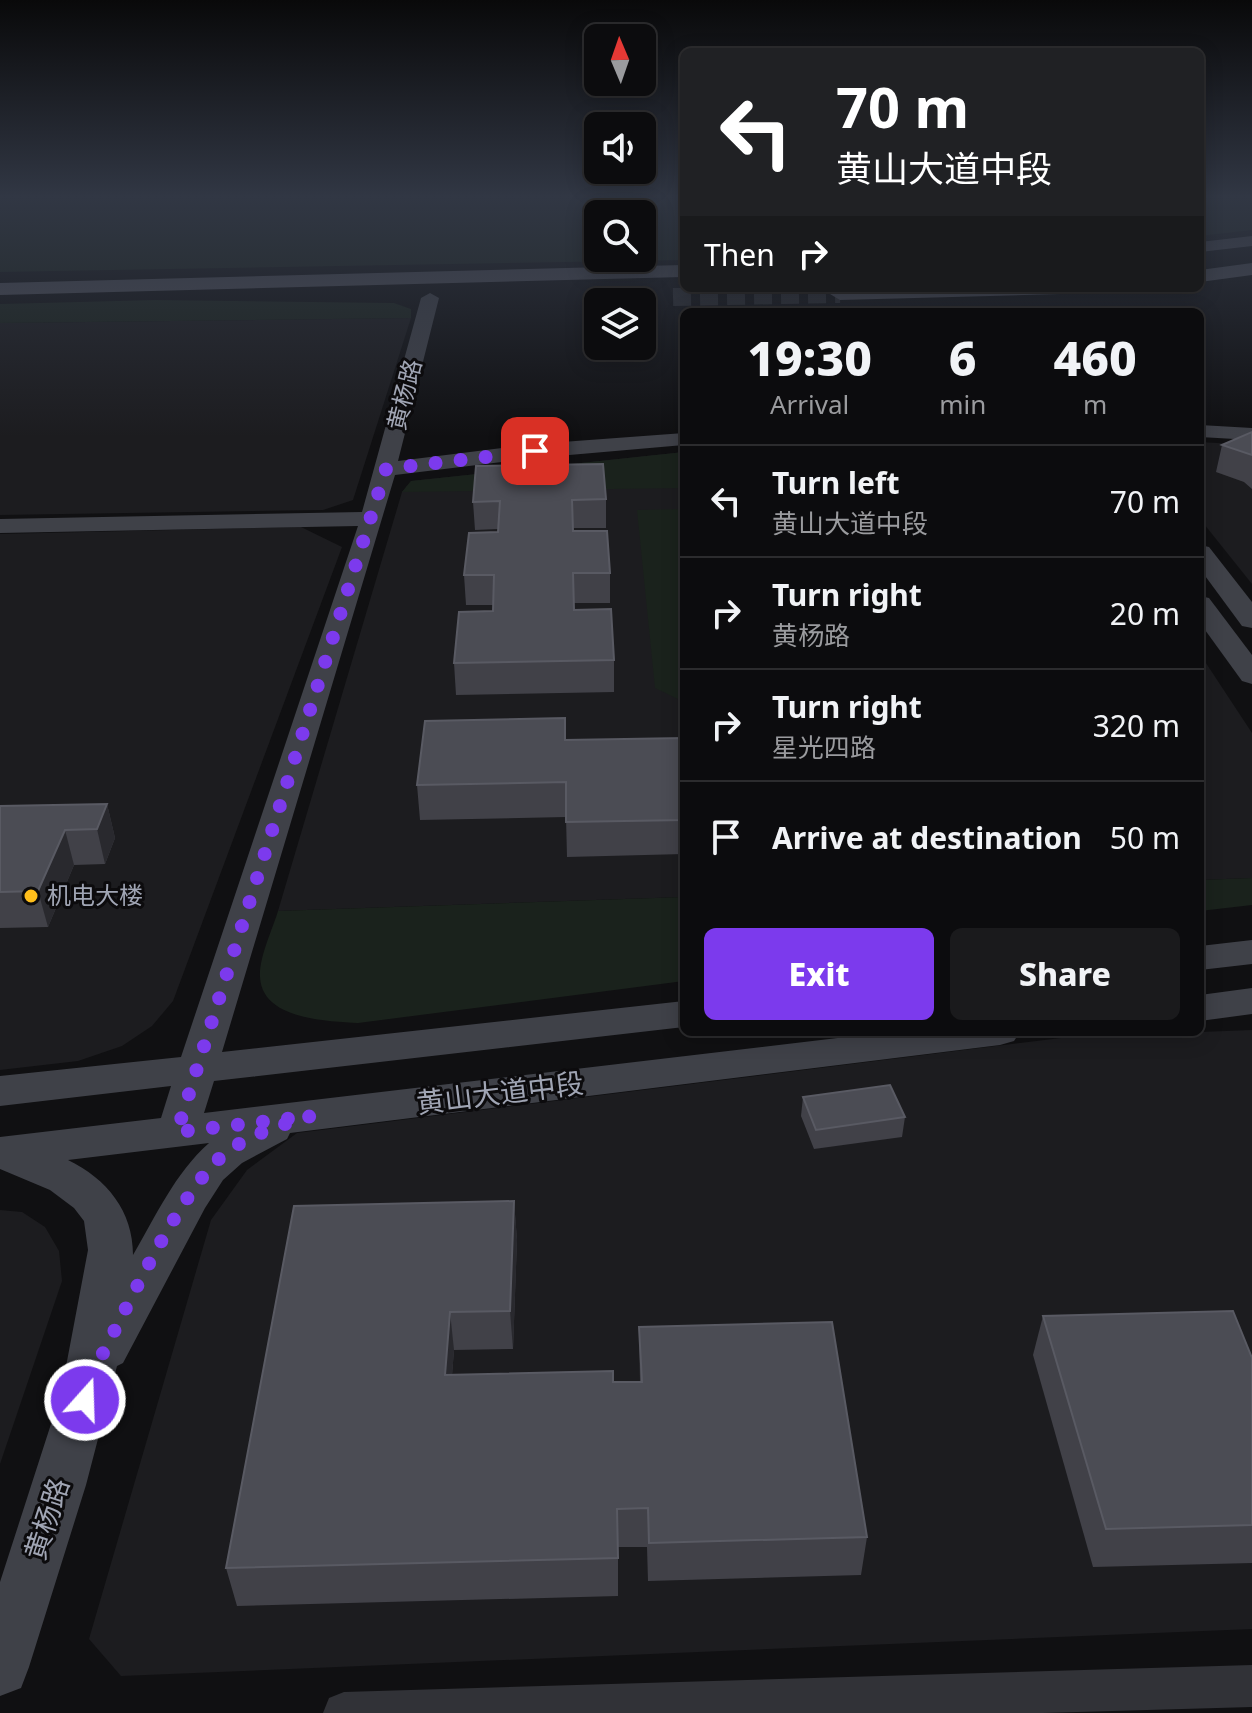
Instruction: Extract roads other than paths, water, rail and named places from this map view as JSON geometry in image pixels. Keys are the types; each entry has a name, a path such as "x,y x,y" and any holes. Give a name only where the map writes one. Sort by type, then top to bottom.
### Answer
{"main road":[{"path":"0,289 443,277"},
{"path":"537,277 524,283 528,290 563,294"},
{"path":"287,298 465,293 483,288 475,281 463,280 308,281"},
{"path":"840,294 913,292"},
{"path":"0,300 438,298"}],"street":[{"name":"黄杨路","path":"177,1132 372,519 438,298"},
{"path":"1204,431 1252,434"},
{"path":"386,469 535,451 680,439"},
{"path":"0,526 372,519"},
{"path":"1204,557 1252,620"},
{"path":"1204,609 1252,675"},
{"path":"1204,958 1252,952"},
{"path":"1204,1007 1252,1001"},
{"path":"0,1091 680,1014"},
{"name":"黄山大道中段","path":"0,1153 967,1036"},
{"path":"94,1370 188,1198 208,1169 246,1140 311,1116"},
{"path":"0,1153 55,1172 76,1185 105,1218 111,1256 94,1370"},
{"name":"黄杨路","path":"0,1667 94,1370"},
{"path":"344,1713 1097,1702 1252,1686"}],"tunnel":[{"path":"673,297 840,294"}],"place":[{"name":"机电大楼","path":"31,896"}]}
